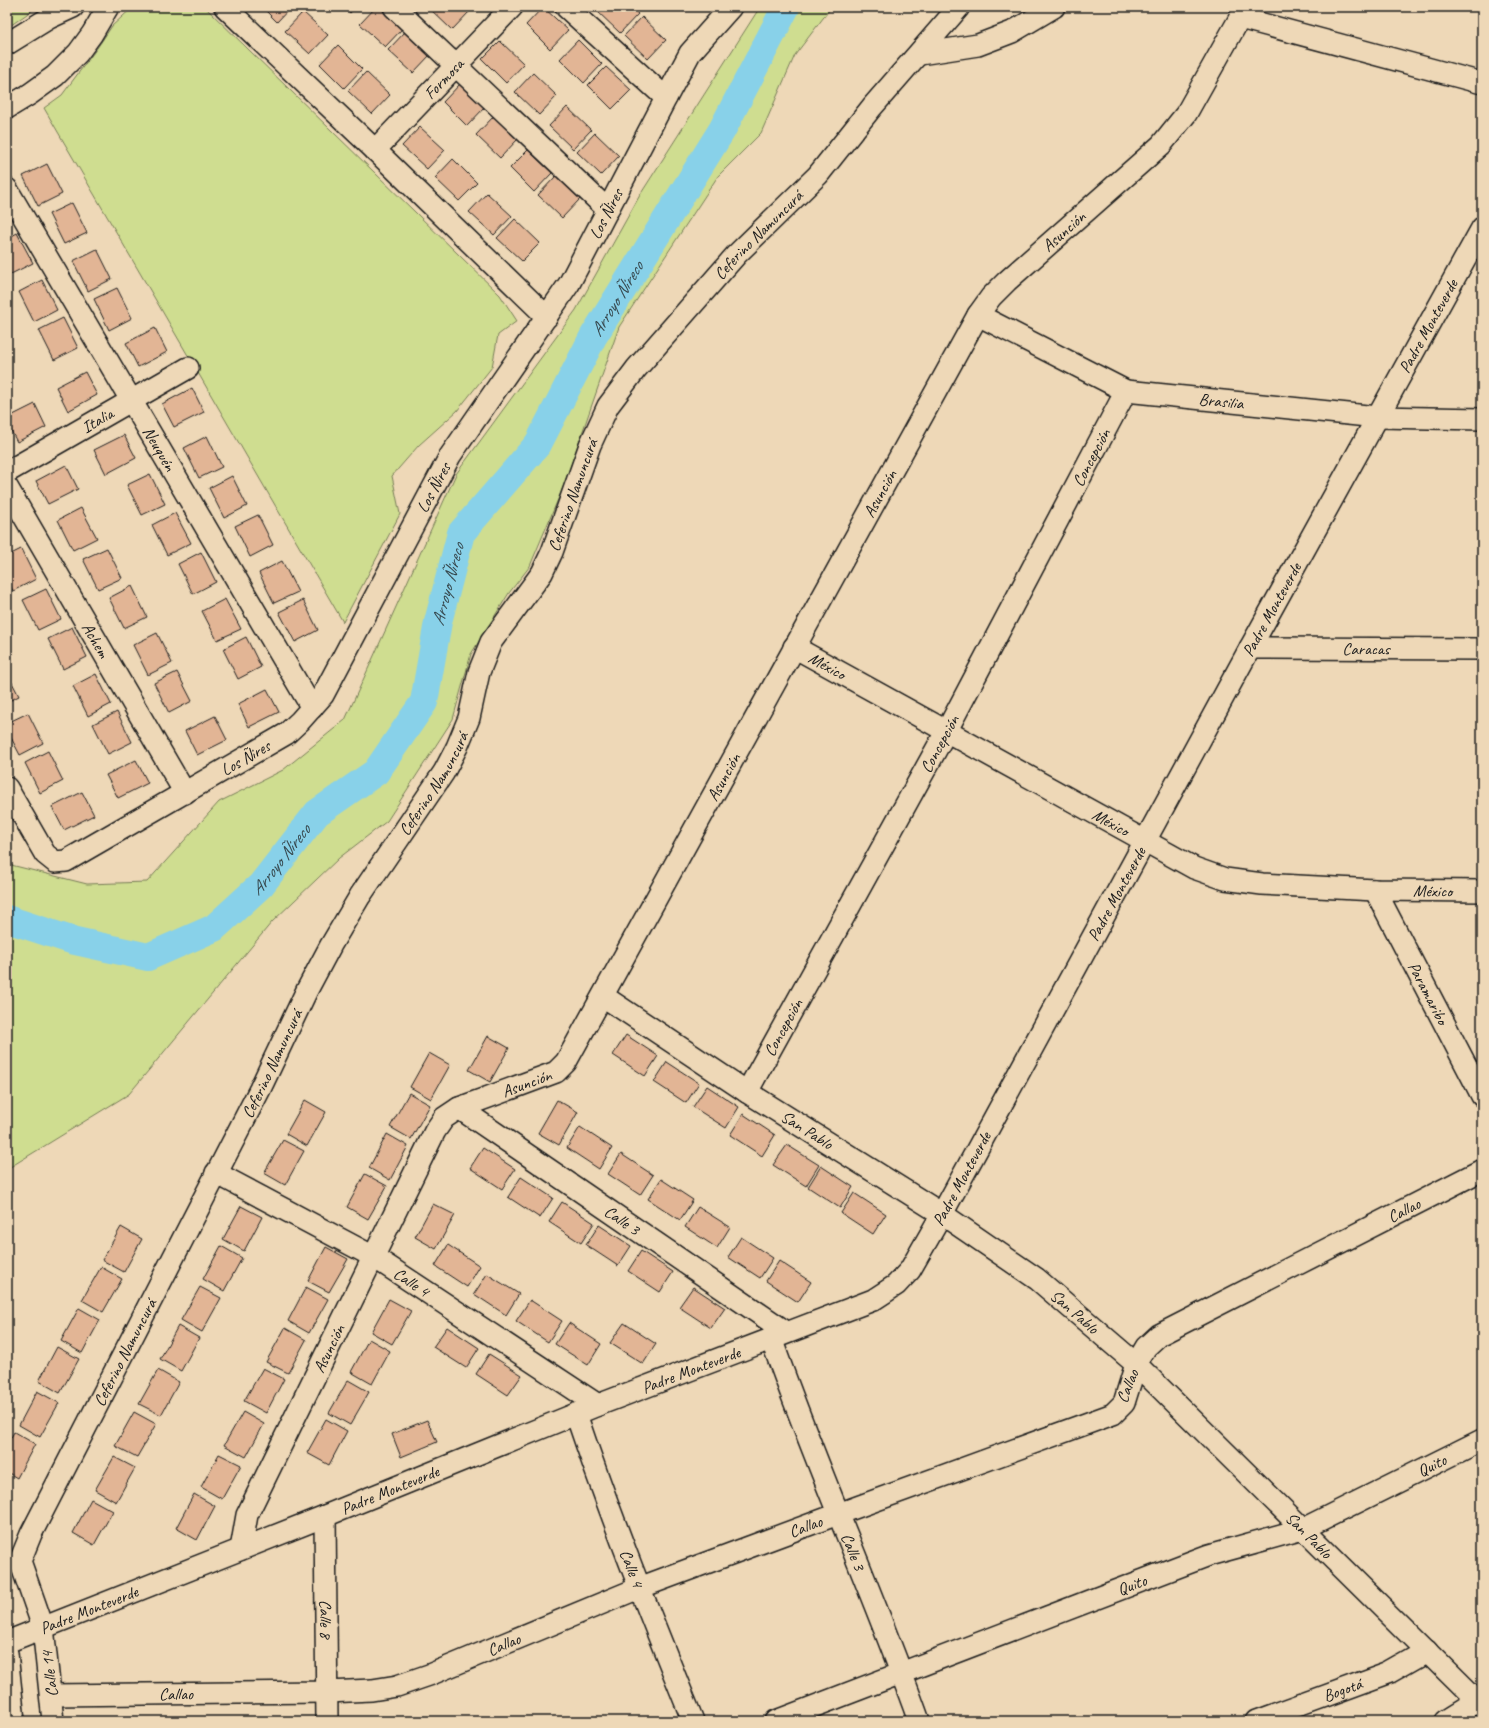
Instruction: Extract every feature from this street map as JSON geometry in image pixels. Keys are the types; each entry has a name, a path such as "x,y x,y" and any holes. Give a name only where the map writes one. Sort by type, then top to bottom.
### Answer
{"street":[{"path":"7,44 49,18 73,7"},
{"path":"7,108 30,94 54,76 78,53 92,34 106,7"},
{"path":"225,7 547,317"},
{"path":"394,7 608,210"},
{"name":"Formosa","path":"375,150 512,7"},
{"path":"566,7 666,98"},
{"name":"Los Ñires","path":"7,788 45,854 55,862 66,861 286,734 300,721 323,695 343,660 450,456 569,284 690,53 731,7"},
{"name":"Ceferino Namuncurá","path":"43,1627 20,1561 32,1534 260,1089 307,990 331,945 360,896 444,772 457,748 469,718 479,672 490,642 542,573 552,552 590,445 608,406 636,369 736,255 818,175 872,107 920,54 959,7"},
{"path":"920,54 978,45 1012,32 1054,7"},
{"path":"1243,13 1482,83"},
{"name":"Asunción","path":"241,1549 247,1515 435,1131 444,1118 459,1108 556,1072 566,1062 978,314 991,297 1008,281 1161,145 1186,114 1243,13"},
{"name":"Neuquén","path":"7,189 312,708"},
{"name":"Padre Monteverde","path":"7,1642 326,1516 598,1405 873,1300 896,1285 910,1270 942,1214 1146,842 1250,648 1482,228"},
{"name":"Brasilia","path":"978,314 1126,391 1377,417 1482,419"},
{"name":"Italia","path":"7,472 188,368"},
{"name":"Concepción","path":"747,1092 947,730 1126,391"},
{"name":"Achem","path":"7,487 185,792"},
{"name":"México","path":"794,647 947,730 1194,868 1225,879 1262,884 1375,890 1482,891"},
{"name":"Caracas","path":"1250,648 1482,649"},
{"name":"Paramaribo","path":"1375,890 1482,1096"},
{"name":"San Pablo","path":"603,996 747,1092 942,1214 1037,1279 1136,1364 1480,1702"},
{"name":"Calle 3","path":"459,1108 778,1335 790,1392 919,1721"},
{"name":"Callao","path":"52,1695 327,1692 372,1690 397,1686 429,1675 639,1588 1112,1414 1124,1403 1136,1364 1146,1347 1159,1335 1482,1170"},
{"name":"Calle 4","path":"216,1173 374,1257 598,1405"},
{"name":"Calle 4","path":"576,1414 592,1462 639,1588 693,1721"},
{"name":"Quito","path":"776,1721 1209,1555 1303,1529 1482,1440"},
{"name":"Calle 8","path":"326,1516 327,1721"},
{"name":"Calle 14","path":"43,1627 52,1695 53,1721"},
{"name":"Bogotá","path":"1256,1721 1390,1672 1427,1651"},
{"path":"7,1653 14,1721"},
{"path":"1445,1721 1480,1702"}],"green space":[{"path":"7,7 37,7 7,28"},
{"path":"133,7 205,7 500,295 517,321 498,335 492,367 457,411 419,445 392,476 400,514 343,622 44,108 62,95 112,26"},
{"path":"760,7 834,7 830,9 795,55 761,133 718,176 619,327 564,485 530,566 509,593 471,654 453,719 387,821 339,858 272,922 129,1094 7,1169 7,864 87,884 147,882 219,802 283,770 345,720 456,474 576,310 640,195"}],"building":[{"path":"262,7 291,7 277,22"},
{"path":"344,7 356,7 350,13"},
{"path":"376,7 381,7 403,28 385,47 360,24"},
{"path":"428,7 466,7 470,11 452,30"},
{"path":"543,7 568,30 550,49 526,25"},
{"path":"599,7 631,7 638,14 620,33 596,10"},
{"path":"303,12 328,35 310,54 285,31"},
{"path":"642,17 666,40 648,59 624,36"},
{"path":"406,31 431,54 413,73 388,50"},
{"path":"578,40 602,64 584,83 560,59"},
{"path":"500,41 524,64 506,83 482,59"},
{"path":"338,45 362,69 344,88 320,64"},
{"path":"606,67 631,90 612,109 588,85"},
{"path":"366,72 390,95 372,114 348,91"},
{"path":"533,73 557,96 539,115 515,92"},
{"path":"461,83 485,107 467,126 443,102"},
{"path":"567,107 591,130 573,149 549,126"},
{"path":"494,116 518,139 500,158 476,135"},
{"path":"420,127 445,150 427,169 402,146"},
{"path":"595,133 619,156 601,175 577,152"},
{"path":"528,150 552,173 534,192 510,168"},
{"path":"453,159 477,183 459,201 435,178"},
{"path":"47,164 62,194 38,206 23,176"},
{"path":"556,176 580,199 562,218 538,195"},
{"path":"487,193 512,216 494,235 469,212"},
{"path":"72,203 87,233 64,244 49,214"},
{"path":"515,219 540,243 522,261 497,238"},
{"path":"17,233 33,263 9,275 7,270 7,239"},
{"path":"97,249 112,279 88,291 73,261"},
{"path":"42,280 57,310 34,322 19,292"},
{"path":"117,288 132,318 109,330 94,299"},
{"path":"63,318 78,348 54,360 39,330"},
{"path":"155,328 167,352 138,367 126,343"},
{"path":"85,372 97,395 68,411 56,387"},
{"path":"192,388 204,412 174,427 162,404"},
{"path":"35,404 46,427 17,442 7,423 7,418"},
{"path":"124,435 136,458 106,474 94,450"},
{"path":"207,436 222,467 199,478 184,448"},
{"path":"66,465 78,489 48,504 36,481"},
{"path":"150,474 165,504 142,515 127,485"},
{"path":"232,476 247,506 224,518 209,488"},
{"path":"81,508 97,538 73,550 58,520"},
{"path":"175,513 191,543 167,555 152,525"},
{"path":"258,515 273,545 250,557 235,526"},
{"path":"107,548 122,578 98,589 83,559"},
{"path":"21,549 36,579 13,591 7,579 7,556"},
{"path":"201,552 216,582 193,594 178,564"},
{"path":"282,561 298,592 274,603 259,573"},
{"path":"132,586 147,617 124,628 109,598"},
{"path":"46,589 61,619 38,630 23,600"},
{"path":"225,599 241,629 217,640 202,611"},
{"path":"303,600 318,630 295,642 279,612"},
{"path":"72,627 87,657 63,669 48,639"},
{"path":"157,633 172,663 148,675 133,645"},
{"path":"246,637 261,667 238,679 223,649"},
{"path":"177,672 192,701 169,713 154,683"},
{"path":"7,673 19,696 7,702"},
{"path":"96,674 111,704 88,716 73,686"},
{"path":"267,689 279,712 249,727 238,704"},
{"path":"117,712 132,742 108,754 93,724"},
{"path":"28,713 43,743 20,755 7,730 7,723"},
{"path":"215,716 227,740 197,755 185,731"},
{"path":"48,751 63,781 40,793 25,763"},
{"path":"136,760 148,783 118,798 106,775"},
{"path":"82,792 94,815 64,830 52,807"},
{"path":"626,1035 658,1056 645,1076 613,1055"},
{"path":"488,1036 509,1048 490,1082 469,1070"},
{"path":"429,1053 450,1065 431,1099 410,1087"},
{"path":"667,1062 699,1083 686,1103 654,1082"},
{"path":"707,1086 739,1107 726,1128 693,1107"},
{"path":"409,1093 430,1105 411,1139 390,1127"},
{"path":"305,1100 326,1112 307,1146 286,1134"},
{"path":"557,1100 578,1112 559,1145 538,1133"},
{"path":"743,1114 775,1135 762,1156 730,1135"},
{"path":"580,1127 612,1148 599,1169 567,1148"},
{"path":"387,1134 408,1146 390,1180 369,1168"},
{"path":"283,1140 304,1151 285,1185 264,1173"},
{"path":"787,1145 819,1165 806,1186 773,1165"},
{"path":"483,1148 515,1169 502,1189 470,1168"},
{"path":"621,1154 653,1175 640,1195 608,1174"},
{"path":"821,1166 853,1187 840,1208 808,1187"},
{"path":"365,1174 387,1186 368,1219 347,1207"},
{"path":"521,1177 553,1198 540,1218 508,1197"},
{"path":"661,1179 693,1200 680,1220 648,1199"},
{"path":"854,1193 886,1214 873,1234 841,1213"},
{"path":"562,1202 594,1223 581,1243 549,1222"},
{"path":"433,1204 455,1215 436,1249 415,1237"},
{"path":"241,1206 262,1217 244,1251 223,1239"},
{"path":"698,1207 730,1227 717,1248 685,1227"},
{"path":"599,1225 631,1246 618,1266 586,1245"},
{"path":"121,1227 142,1239 124,1272 102,1260"},
{"path":"741,1237 773,1258 760,1278 728,1257"},
{"path":"448,1245 480,1266 467,1287 435,1266"},
{"path":"221,1246 242,1258 224,1291 203,1279"},
{"path":"326,1247 348,1259 329,1292 308,1281"},
{"path":"641,1251 673,1272 660,1292 628,1271"},
{"path":"779,1261 811,1282 798,1302 766,1281"},
{"path":"101,1267 122,1279 103,1312 82,1300"},
{"path":"487,1274 519,1294 506,1315 474,1294"},
{"path":"200,1287 221,1298 202,1332 181,1320"},
{"path":"306,1287 328,1299 309,1333 288,1321"},
{"path":"693,1287 725,1308 711,1328 679,1307"},
{"path":"389,1299 411,1311 392,1344 371,1332"},
{"path":"530,1300 562,1321 548,1342 516,1321"},
{"path":"79,1308 100,1320 82,1353 61,1341"},
{"path":"569,1323 601,1344 588,1365 555,1344"},
{"path":"624,1323 656,1344 643,1364 610,1343"},
{"path":"178,1326 199,1338 181,1371 160,1359"},
{"path":"447,1327 479,1348 466,1368 433,1347"},
{"path":"285,1328 306,1340 288,1373 266,1362"},
{"path":"369,1339 390,1351 372,1384 351,1372"},
{"path":"57,1347 79,1359 60,1393 39,1381"},
{"path":"489,1354 522,1375 508,1395 476,1374"},
{"path":"263,1368 284,1379 266,1413 244,1401"},
{"path":"158,1370 179,1382 161,1415 139,1404"},
{"path":"348,1380 369,1392 350,1425 329,1413"},
{"path":"37,1391 59,1403 40,1437 19,1425"},
{"path":"134,1412 156,1424 137,1457 115,1446"},
{"path":"243,1412 264,1424 246,1457 224,1445"},
{"path":"326,1419 347,1431 329,1465 307,1453"},
{"path":"427,1420 437,1442 401,1457 392,1434"},
{"path":"14,1432 35,1444 17,1478 7,1472 7,1445"},
{"path":"219,1454 241,1465 222,1499 201,1487"},
{"path":"114,1457 135,1468 116,1502 95,1490"},
{"path":"194,1494 215,1506 197,1540 176,1528"},
{"path":"91,1499 113,1511 94,1545 73,1533"}],"waterway":[{"name":"Arroyo Ñireco","path":"7,919 71,940 148,957 214,928 261,885 317,813 376,772 424,702 438,622 461,533 538,444 593,337 722,130 786,7"}]}
